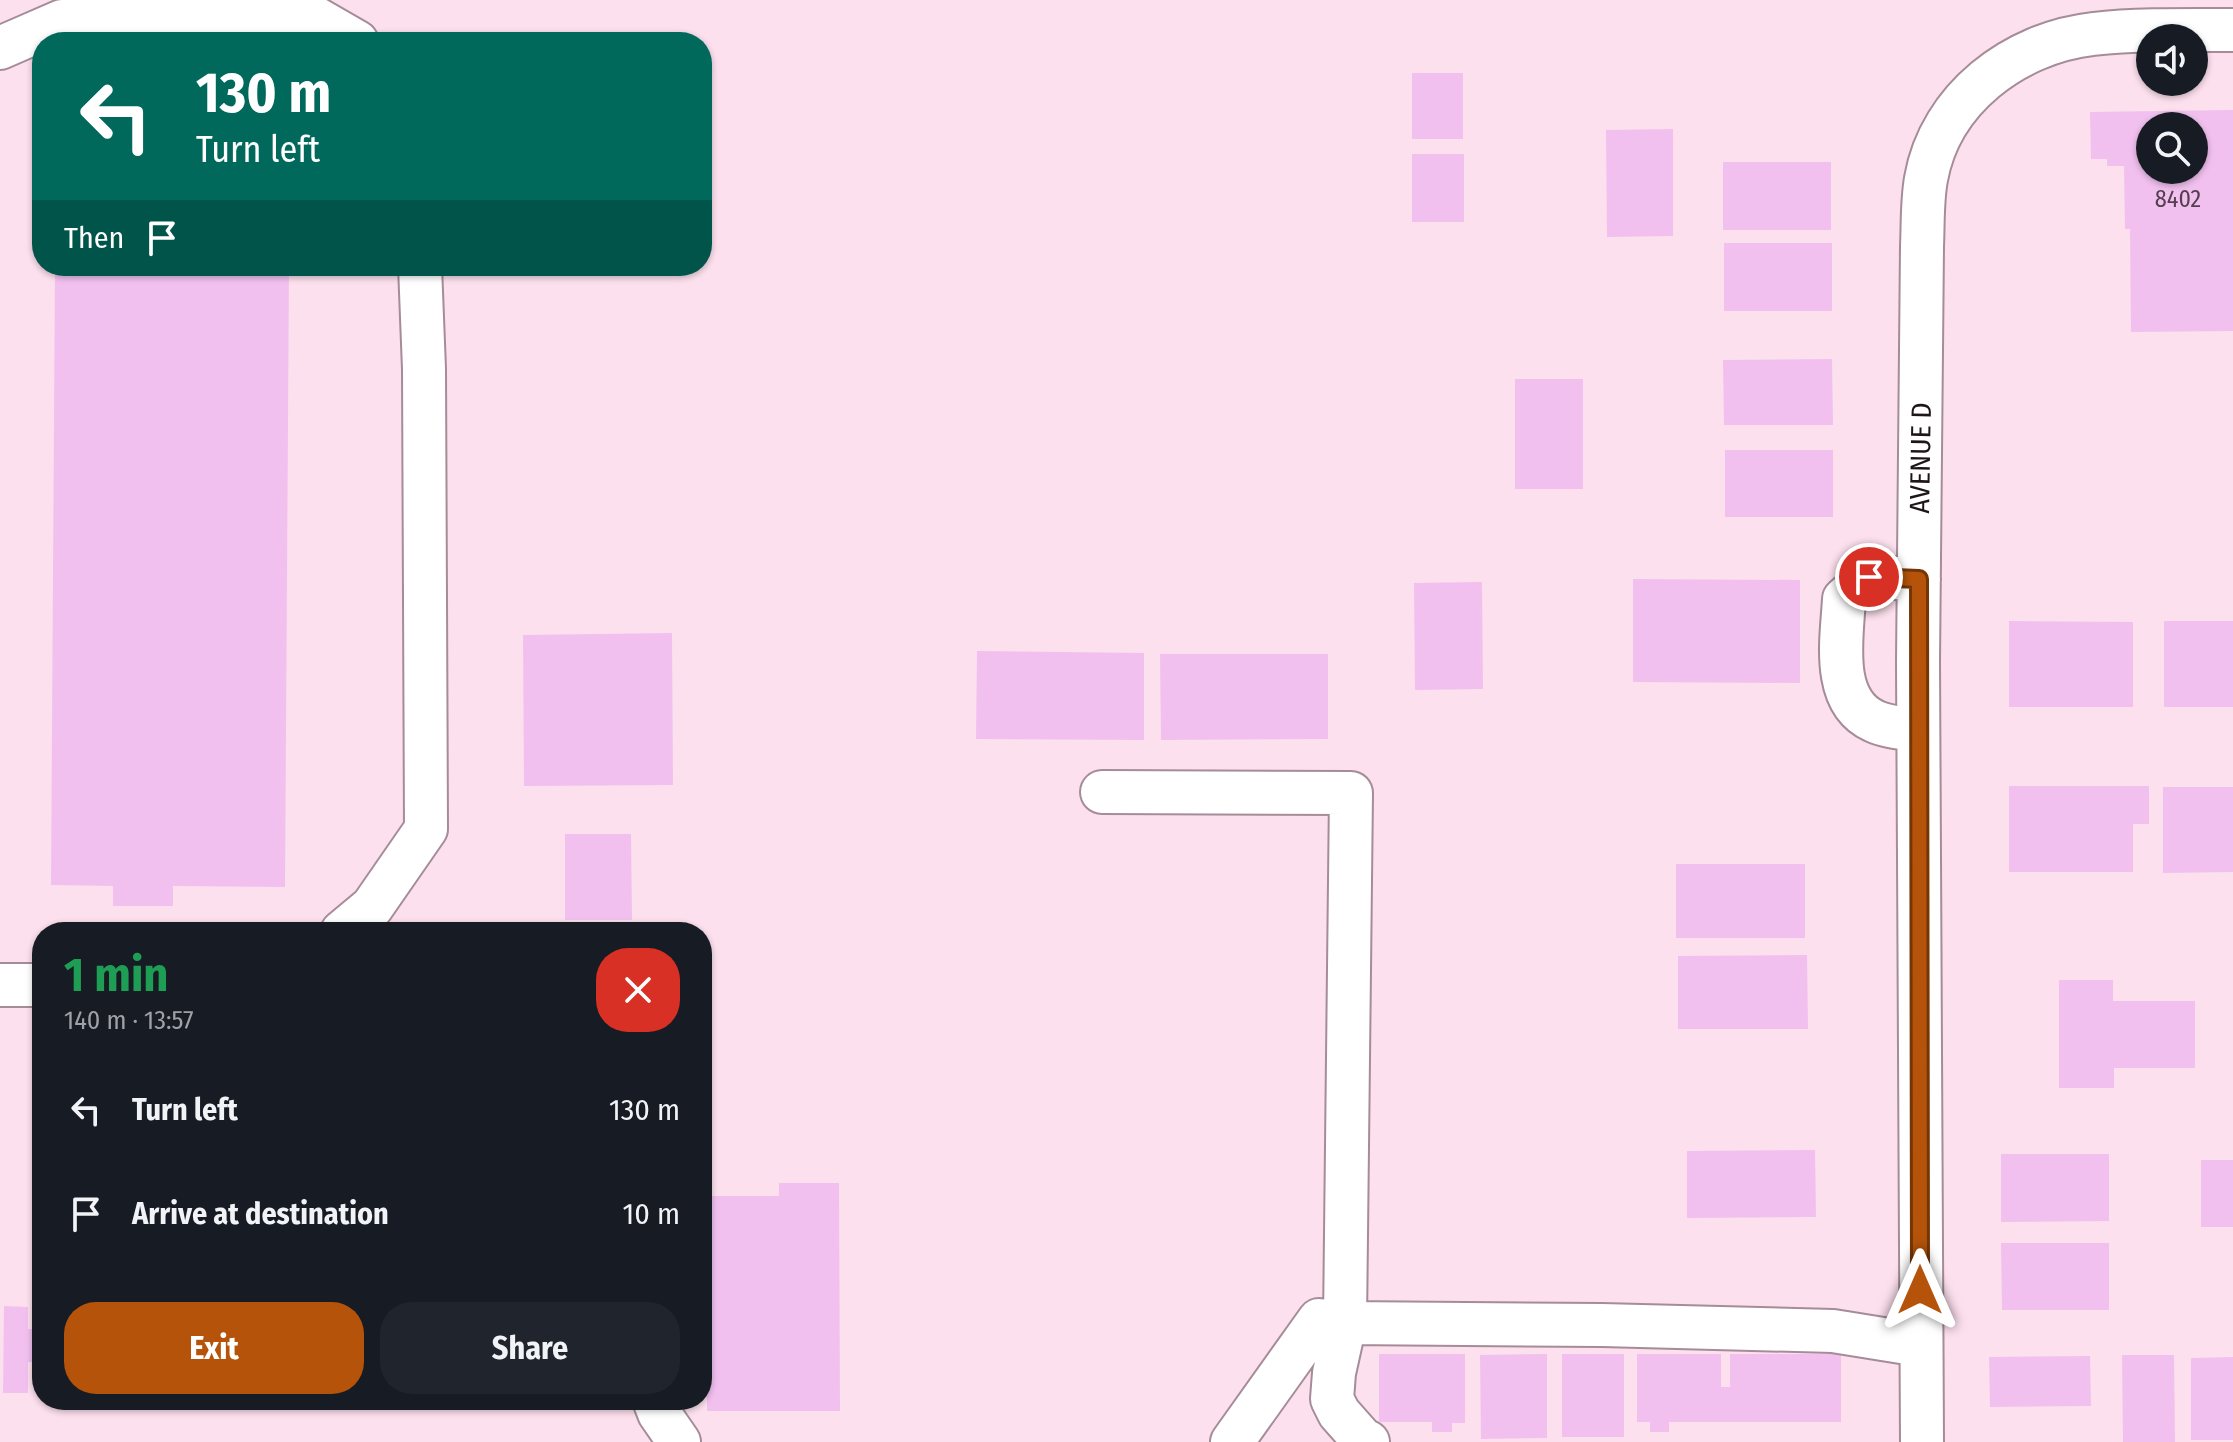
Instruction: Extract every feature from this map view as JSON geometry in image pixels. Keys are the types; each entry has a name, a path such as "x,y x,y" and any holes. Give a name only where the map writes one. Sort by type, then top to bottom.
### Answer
{"street":[{"path":"37,32 62,21 312,16 340,32"},
{"name":"AVENUE D","path":"1922,1442 1918,730 1922,246 1926,180 1935,147 1952,113 1973,89 2011,61 2051,44 2092,34 2233,30"},
{"path":"0,48 32,34"},
{"path":"354,922 372,907 426,829 425,385 420,276"},
{"path":"1918,730 1873,721 1850,700 1841,669 1844,599 1869,577 1919,579"},
{"path":"1102,792 1351,793 1345,1323 1334,1373 1332,1399 1339,1413 1368,1442"},
{"path":"0,985 32,985"},
{"path":"1232,1442 1319,1320 1345,1323 1833,1331 1920,1345"},
{"path":"658,1410 679,1442"}],"building":[{"path":"1412,73 1463,73 1463,139 1412,139"},
{"path":"2233,110 2233,331 2131,332 2130,229 2125,229 2124,166 2107,166 2107,159 2091,159 2090,112"},
{"path":"1673,129 1673,236 1607,237 1606,130"},
{"path":"1412,154 1464,154 1464,222 1412,222"},
{"path":"1723,162 1831,162 1831,230 1723,230"},
{"path":"1724,243 1832,243 1832,311 1724,311"},
{"path":"55,276 289,276 285,887 173,886 173,906 113,906 113,886 51,885"},
{"path":"1832,359 1833,425 1724,425 1723,360"},
{"path":"1515,379 1583,379 1583,489 1515,489"},
{"path":"1725,450 1833,450 1833,517 1725,517"},
{"path":"1633,579 1800,580 1800,683 1633,682"},
{"path":"1482,582 1483,689 1415,690 1414,583"},
{"path":"2009,621 2133,622 2133,707 2009,707"},
{"path":"2164,621 2233,621 2233,707 2164,707"},
{"path":"672,633 673,785 524,786 523,635"},
{"path":"977,651 1144,653 1144,740 976,739"},
{"path":"1160,654 1328,654 1328,739 1161,740"},
{"path":"2009,786 2149,786 2149,824 2133,824 2133,872 2009,872"},
{"path":"2163,787 2233,787 2233,872 2163,873"},
{"path":"565,834 631,834 632,920 565,920"},
{"path":"1676,864 1805,864 1805,938 1676,938"},
{"path":"1807,955 1808,1029 1678,1029 1678,956"},
{"path":"2059,980 2113,980 2113,1001 2195,1001 2195,1068 2114,1068 2114,1088 2059,1088"},
{"path":"1815,1150 1816,1217 1687,1218 1687,1151"},
{"path":"2001,1154 2109,1154 2109,1221 2001,1222"},
{"path":"2201,1160 2233,1160 2233,1227 2201,1227"},
{"path":"779,1183 839,1183 840,1411 707,1411 712,1410 712,1196 779,1196"},
{"path":"2001,1243 2109,1243 2109,1310 2002,1310"},
{"path":"4,1306 28,1307 32,1362 28,1362 28,1393 3,1393"},
{"path":"1379,1354 1465,1354 1465,1423 1452,1423 1452,1432 1432,1432 1432,1422 1379,1422"},
{"path":"1547,1354 1547,1438 1481,1439 1480,1355"},
{"path":"1562,1354 1624,1354 1624,1437 1562,1437"},
{"path":"1637,1354 1721,1354 1721,1387 1730,1387 1730,1354 1841,1354 1841,1422 1669,1422 1669,1432 1650,1432 1650,1422 1637,1422"},
{"path":"2122,1355 2174,1355 2175,1442 2123,1442"},
{"path":"2090,1356 2091,1406 1990,1407 1989,1357"},
{"path":"2233,1357 2233,1440 2191,1440 2191,1358"}],"route":[{"path":"1869,577 1919,579 1920,1290"}]}
